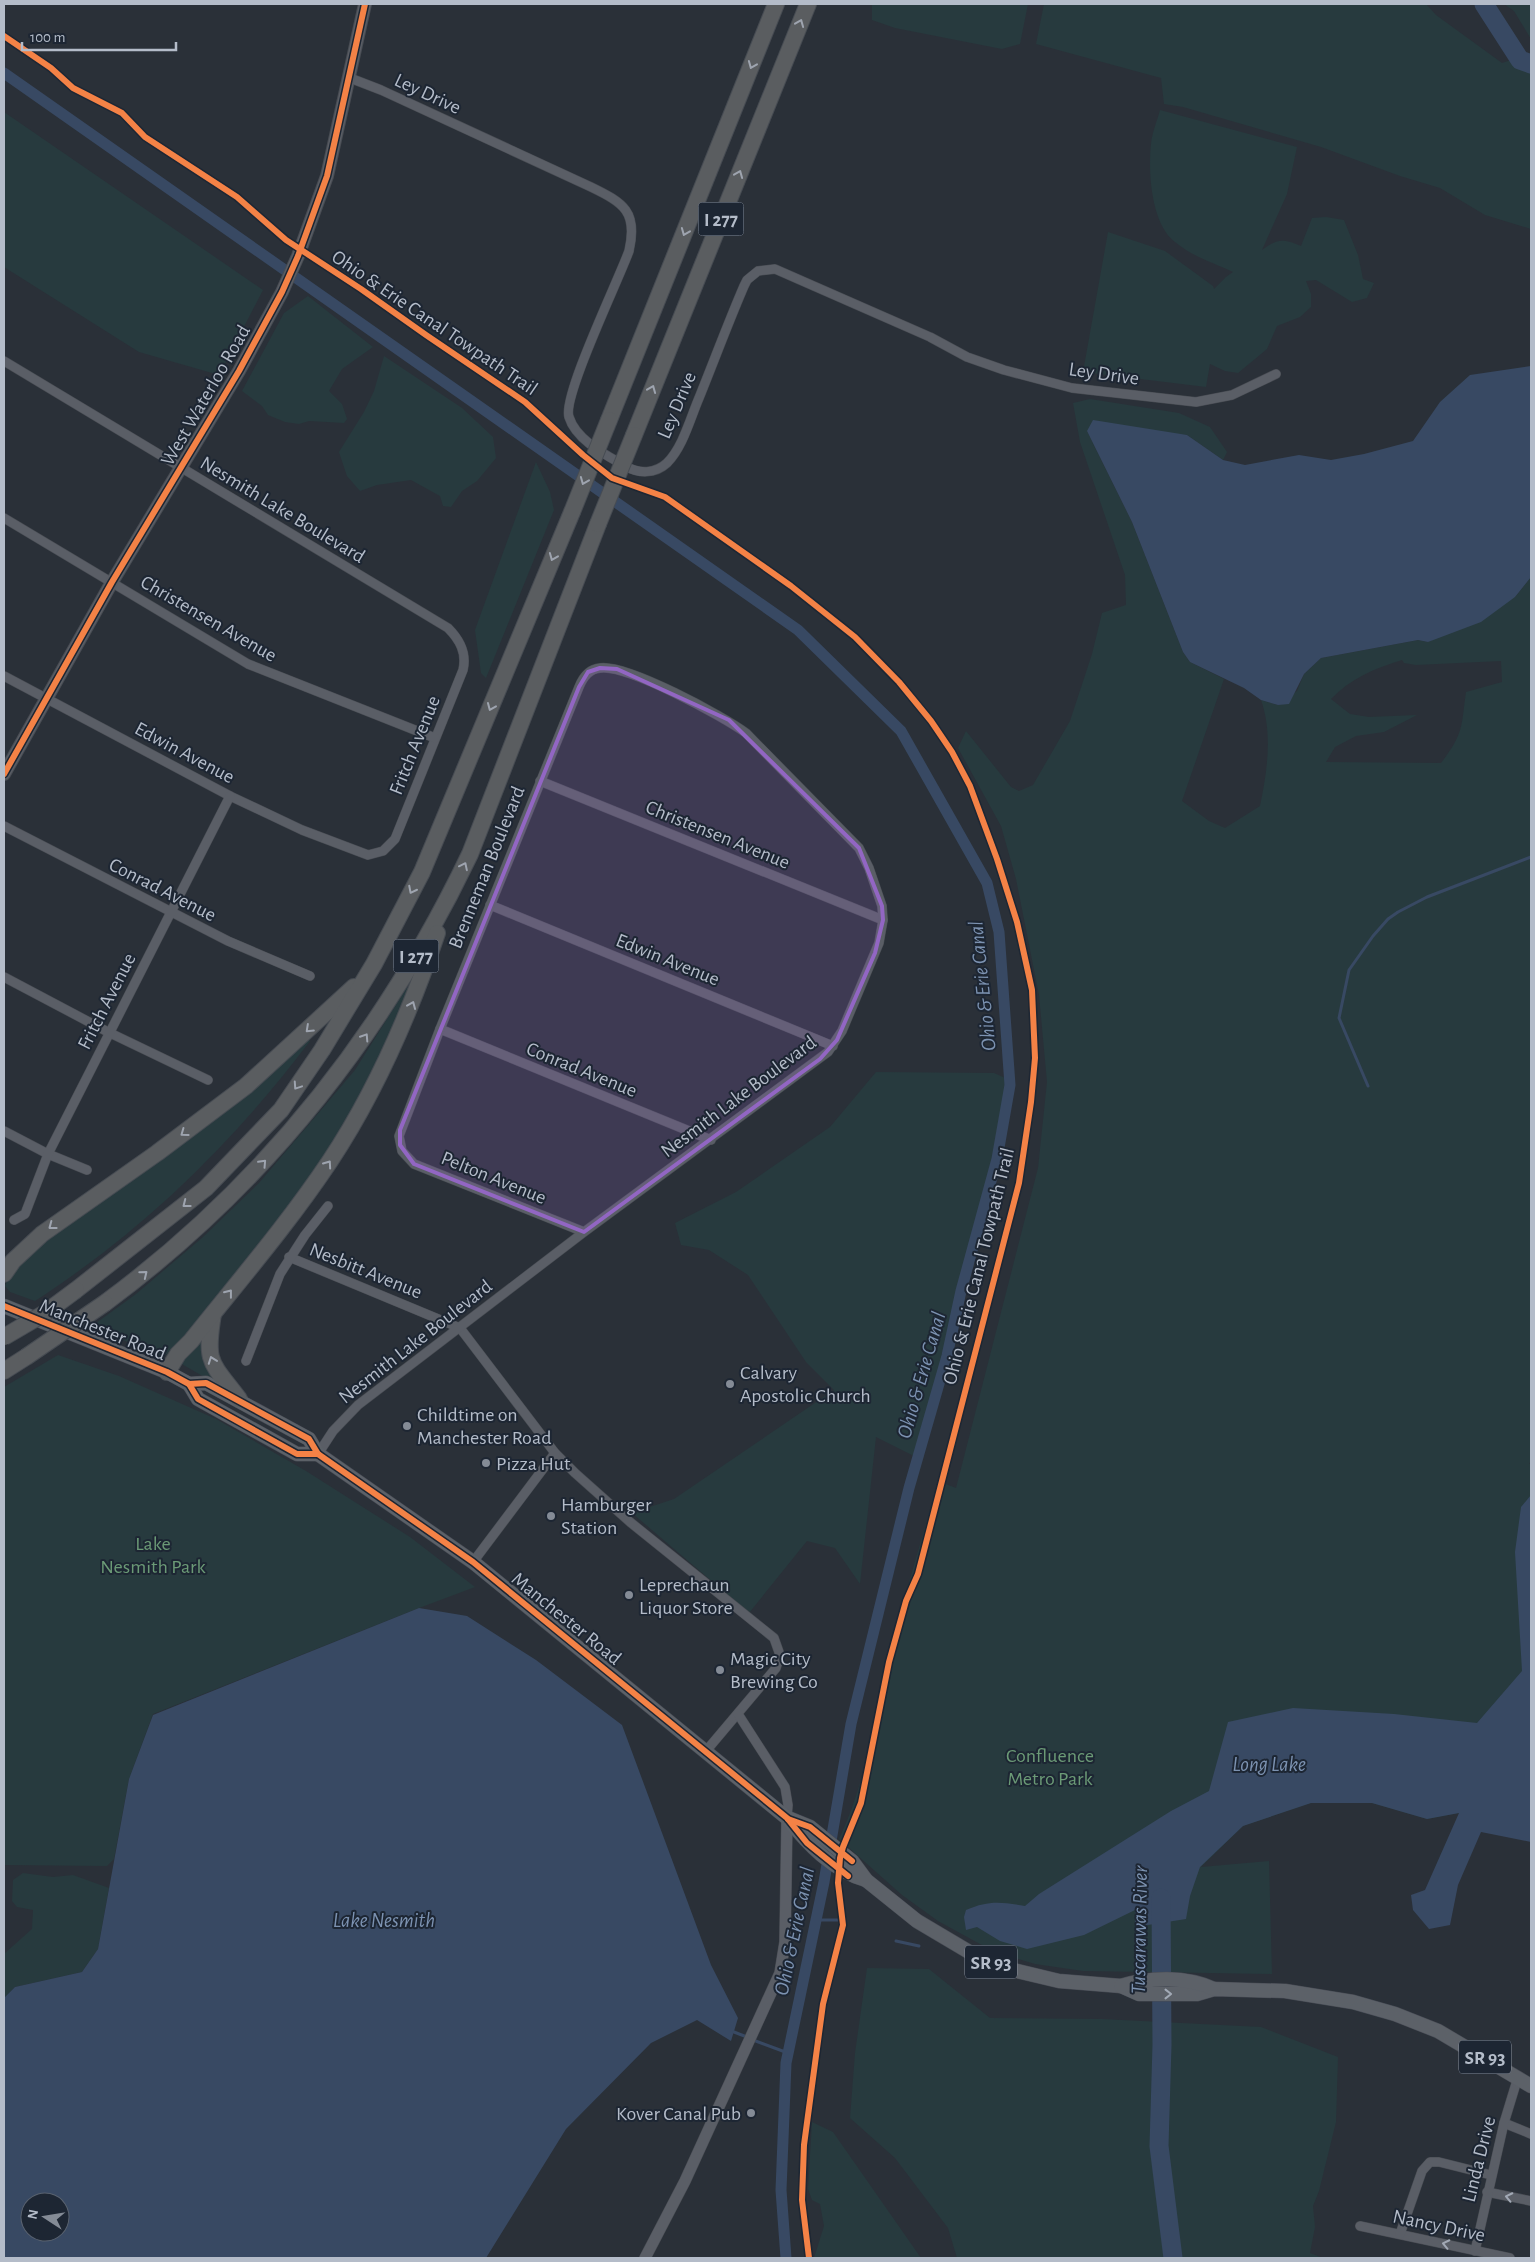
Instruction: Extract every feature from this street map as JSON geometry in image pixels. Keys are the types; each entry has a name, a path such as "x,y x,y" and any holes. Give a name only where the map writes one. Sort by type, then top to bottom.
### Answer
{"highway":[{"name":"I 277","path":"4,1337 45,1313 206,1188 281,1110 322,1050 370,971 422,872 572,512 776,4"},
{"name":"I 277","path":"4,1371 105,1303 191,1235 241,1186 303,1119 356,1051 378,1018 449,898 470,854 598,524 808,4"},
{"path":"167,1372 178,1354 213,1313 330,1162 365,1102 415,998 449,898"},
{"path":"4,1274 13,1262 42,1234 157,1153 246,1086 370,971"},
{"path":"213,1313 208,1343 211,1363 239,1399"}],"main road":[{"name":"West Waterloo Road","path":"4,774 45,697 239,371 282,292 298,256 327,176 366,4"},
{"name":"Manchester Road","path":"4,1306 167,1372 189,1384 198,1399 297,1454 318,1454"},
{"name":"Manchester Road","path":"189,1384 206,1383 239,1399 310,1439 318,1454 473,1562 706,1751 787,1818 807,1843 848,1876 866,1880"},
{"name":"Manchester Road","path":"787,1818 810,1827 852,1861 866,1880 917,1921 948,1941 992,1963 1046,1978 1120,1986 1214,1988 1301,1993 1332,1997 1374,2007 1438,2032 1531,2086"}],"street":[{"name":"Ley Drive","path":"350,78 382,90 591,187 613,198 626,209 632,230 629,251 575,383 568,410 573,426 584,439 606,455 636,471 649,472 657,470 673,456 689,423 744,286 752,274 764,269 781,272 827,294 930,337 967,357 1004,370 1072,388 1196,402 1232,395 1276,374"},
{"name":"Nesmith Lake Boulevard","path":"4,361 442,624"},
{"name":"Christensen Avenue","path":"4,518 248,664 435,738"},
{"name":"Fritch Avenue","path":"353,850 368,855 383,851 391,845 462,670 464,661 461,644 455,635 442,624"},
{"name":"Nesmith Lake Boulevard","path":"318,1454 333,1431 358,1404 584,1232 820,1058 833,1046 842,1031 875,953 883,920 882,906 869,868 859,848 746,733 722,716 617,668 594,669 583,678 579,687"},
{"name":"Edwin Avenue","path":"4,676 230,796 302,830 353,850"},
{"name":"Brenneman Boulevard","path":"400,1145 400,1130 579,687"},
{"name":"Christensen Avenue","path":"540,781 883,920"},
{"name":"Fritch Avenue","path":"14,1220 25,1214 48,1154 108,1032 230,796"},
{"name":"Conrad Avenue","path":"4,826 170,912 310,976"},
{"name":"Edwin Avenue","path":"490,905 833,1046"},
{"path":"4,977 108,1032 208,1080"},
{"name":"Conrad Avenue","path":"440,1030 711,1140"},
{"path":"4,1131 48,1154 87,1170"},
{"name":"Pelton Avenue","path":"400,1145 407,1158 414,1164 584,1232"},
{"path":"246,1361 280,1274 289,1257 328,1206"},
{"name":"Nesbitt Avenue","path":"289,1257 460,1328"},
{"path":"460,1328 555,1453 630,1522 774,1638 779,1648 779,1662 706,1751"},
{"path":"473,1562 555,1453"},
{"path":"644,2258 678,2197 758,2024 782,1964 785,1942 788,1805 785,1787 738,1714"},
{"name":"Linda Drive","path":"1475,2251 1504,2122 1518,2077"},
{"path":"1504,2122 1531,2134"},
{"path":"1400,2234 1422,2171 1430,2162 1439,2162 1491,2175"},
{"path":"1487,2192 1531,2201"},
{"name":"Nancy Drive","path":"1360,2226 1510,2258"}],"highlighted area":[{"path":"600,668 617,669 729,720 859,848 882,906 883,920 875,953 837,1040 820,1059 584,1232 414,1164 400,1145 400,1130 440,1029 579,687 588,672"}],"green space":[{"path":"872,4 1028,4 1020,44 1002,49 895,28 872,20"},
{"path":"1044,4 1426,4 1436,15 1502,63 1531,53 1531,229 1485,215 1440,188 1400,176 1321,147 1183,107 1164,104 1161,78 1036,44"},
{"path":"1504,4 1531,4 1531,39 1514,11"},
{"path":"1160,110 1297,147 1287,194 1262,250 1280,241 1301,246 1312,218 1326,217 1344,220 1358,255 1363,279 1374,283 1367,298 1352,302 1316,280 1306,281 1311,294 1311,307 1300,317 1277,326 1267,349 1238,373 1225,371 1210,364 1206,387 1083,372 1108,232 1165,251 1213,286 1214,289 1233,272 1182,247 1167,234 1161,223 1153,197 1150,169 1153,131"},
{"path":"4,112 263,290 219,375 139,352 4,267"},
{"path":"308,296 373,347 342,369 329,391 342,404 347,419 344,423 309,421 299,424 285,422 268,415 262,406 242,391 284,313"},
{"path":"384,356 462,408 493,437 496,458 477,481 462,491 451,507 443,506 440,496 411,480 377,485 360,491 347,476 339,452 364,412 374,391"},
{"name":"Confluence Metro Park","path":"1090,399 1179,413 1210,427 1227,452 1223,460 1187,435 1087,431 1132,522 1183,652 1190,662 1224,679 1182,801 1209,821 1225,828 1260,806 1268,753 1267,726 1261,700 1278,705 1297,691 1304,674 1321,658 1418,640 1428,642 1515,597 1531,577 1531,1461 1529,1464 1531,1464 1531,1842 1459,1813 1427,1819 1372,1803 1311,1803 1243,1826 1201,1867 1269,1861 1272,1974 1083,1971 1035,1964 1005,1955 980,1944 938,1921 902,1895 839,1839 857,1795 889,1656 938,1481 956,1488 1038,1168 1047,1082 1039,995 1016,879 1001,826 958,748 966,731 1011,787 1019,791 1033,785 1070,721 1092,654 1102,613 1126,605 1125,575 1080,442 1073,403","holes":["1402,660 1404,663 1416,665 1501,661 1502,682 1466,692 1458,737 1441,763 1326,762 1335,747 1356,736 1384,732 1417,715 1369,717 1350,714 1331,699 1346,686 1364,675"]},
{"path":"536,462 550,492 554,510 486,678 481,673 475,630"},
{"path":"407,987 411,989 371,1077 346,1124 278,1223 179,1348 161,1357 92,1326 136,1294 203,1237 259,1183 355,1070"},
{"path":"307,1039 310,1041 249,1115 184,1183 149,1215 75,1274 35,1301 10,1292 5,1286 9,1275 49,1237"},
{"path":"876,1072 994,1073 1010,1080 997,1159 948,1353 918,1458 876,1437 860,1584 835,1548 807,1541 749,1613 632,1513 674,1499 834,1390 806,1362 748,1275 709,1250 681,1245 675,1223 736,1192 830,1127"},
{"path":"201,1335 213,1382 180,1363"},
{"name":"Lake Nesmith Park","path":"58,1355 119,1376 216,1419 306,1471 410,1537 475,1587 153,1714 129,1779 114,1859 107,1866 4,1865 4,1387"},
{"path":"23,1873 53,1877 73,1875 109,1888 98,1949 82,1972 15,1987 4,1998 4,1954 32,1929 33,1910 17,1907 12,1901 13,1880"},
{"path":"867,1968 929,1969 990,2018 1102,2019 1261,2027 1338,2057 1336,2122 1319,2191 1313,2206 1315,2227 1310,2253 1323,2258 957,2258 948,2228 895,2158 850,2118 855,2053"},
{"path":"812,2122 833,2132 921,2258 814,2258 824,2226 820,2204 812,2200 808,2189"}],"water":[{"path":"1531,366 1531,577 1515,597 1481,622 1428,642 1418,640 1321,658 1304,674 1289,704 1278,705 1261,700 1244,688 1190,662 1183,652 1132,522 1087,431 1093,420 1187,435 1223,460 1245,465 1299,455 1331,460 1364,454 1413,441 1440,402 1470,375"},
{"name":"Long Lake","path":"1531,1495 1531,1842 1481,1832 1458,1885 1450,1925 1429,1929 1413,1910 1411,1895 1425,1890 1459,1813 1427,1819 1372,1803 1311,1803 1243,1826 1200,1867 1190,1896 1186,1919 1135,1927 1135,1910 1084,1935 1027,1949 1000,1941 977,1927 966,1930 964,1917 966,1910 995,1903 1025,1906 1039,1894 1171,1811 1209,1791 1228,1722 1293,1708 1394,1714 1477,1723 1522,1671 1515,1552 1521,1507"},
{"name":"Lake Nesmith","path":"419,1608 467,1616 536,1660 622,1725 711,1965 738,2018 731,2041 697,2020 651,2043 566,2129 486,2258 4,2258 4,1998 15,1987 82,1972 98,1949 129,1779 153,1715"}],"waterway":[{"name":"Tuscarawas River","path":"1484,4 1520,60 1531,64"},
{"name":"Ohio & Erie Canal","path":"4,73 798,630 901,731 987,883 999,932 1010,1085 997,1159 961,1291 947,1356 909,1488 851,1724 824,1882 786,2063 781,2190 786,2258"},
{"path":"1368,1086 1339,1018 1349,970 1373,936 1388,919 1427,897 1531,857"},
{"name":"Tuscarawas River","path":"1161,1898 1162,2045 1159,2146 1173,2258"},
{"path":"816,1920 839,1920"},
{"path":"896,1941 919,1946"},
{"path":"734,2032 747,2037"},
{"path":"753,2040 788,2053"}],"cycle path":[{"path":"4,774 112,582 239,371 282,292 298,256 327,176 365,4"},
{"name":"Ohio & Erie Canal Towpath Trail","path":"4,36 51,68 73,88 122,113 145,137 237,197 286,240 361,289 525,402 583,455 612,478 665,497 791,586 855,637 899,682 931,721 952,752 970,786 997,859 1017,922 1032,990 1035,1058 1031,1102 1019,1183 918,1574 906,1601 889,1662 861,1803 840,1858 838,1883 843,1925 823,2004 804,2145 802,2200 809,2258"},
{"path":"4,1306 167,1372 189,1384 206,1383 309,1439 318,1454 473,1562 787,1818 807,1843 848,1876"},
{"path":"189,1384 198,1399 297,1454 318,1454"},
{"path":"788,1819 810,1827 852,1861"}],"place":[{"name":"Calvary Apostolic Church","path":"730,1384"},
{"name":"Childtime on Manchester Road","path":"407,1426"},
{"name":"Pizza Hut","path":"486,1463"},
{"name":"Hamburger Station","path":"551,1516"},
{"name":"Leprechaun Liquor Store","path":"629,1595"},
{"name":"Magic City Brewing Co","path":"720,1670"},
{"name":"Kover Canal Pub","path":"751,2113"}]}
